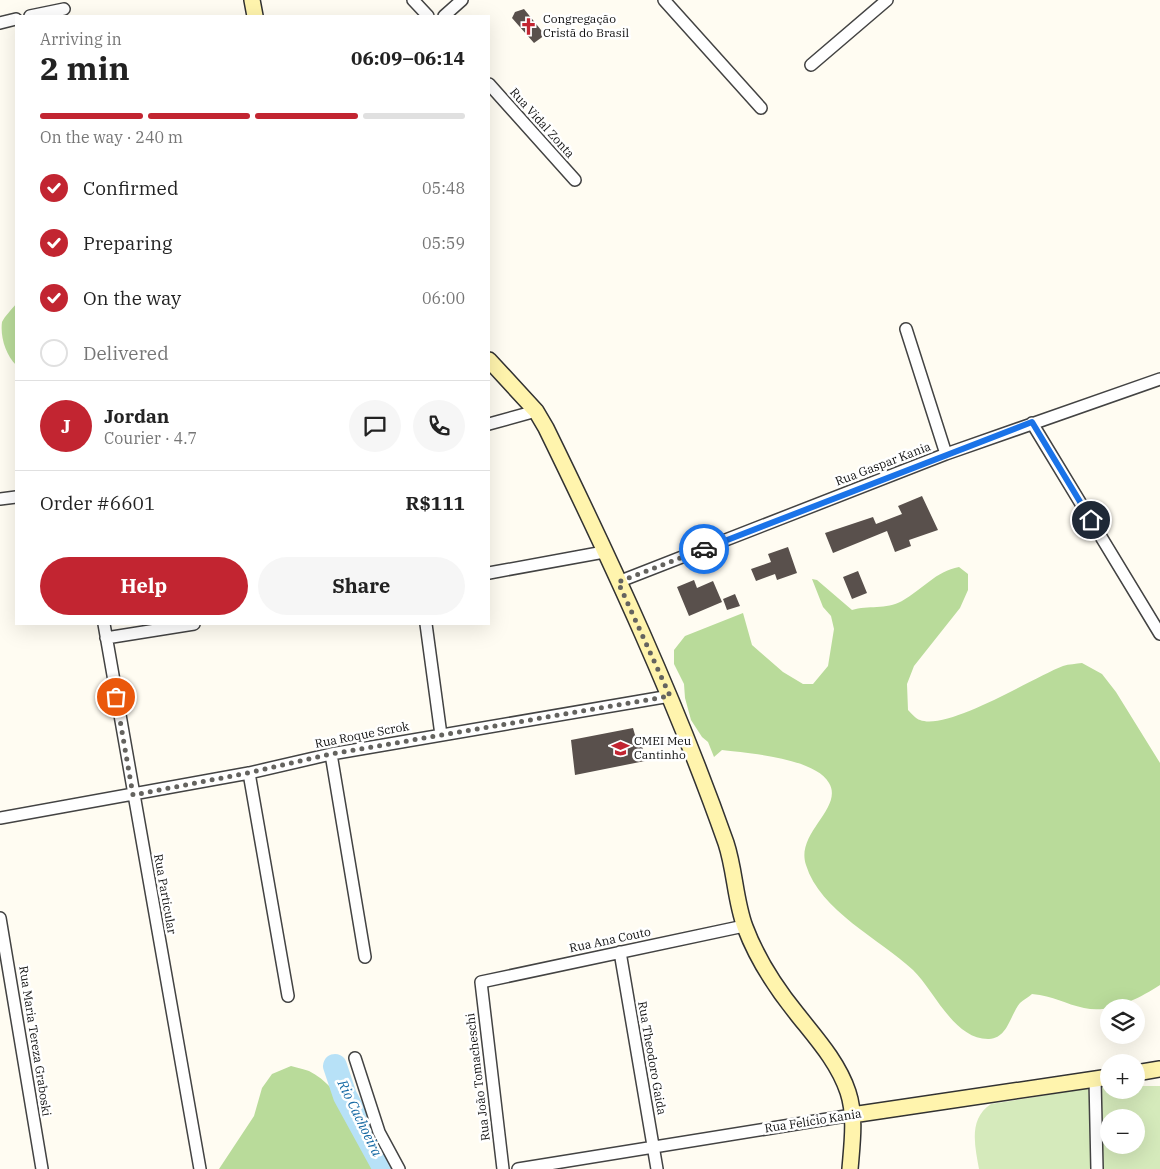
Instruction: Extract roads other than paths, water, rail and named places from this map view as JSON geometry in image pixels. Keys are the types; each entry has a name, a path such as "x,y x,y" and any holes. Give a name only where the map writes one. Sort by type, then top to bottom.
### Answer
{"main road":[{"path":"252,0 255,15"},
{"path":"490,361 536,411 567,470 670,696 727,846 744,926 780,993 815,1036 843,1078 849,1094 852,1115 850,1169"},
{"path":"1145,1071 1160,1069"},
{"name":"Rua Felício Kania","path":"852,1115 1100,1078"}],"street":[{"path":"413,0 427,15"},
{"path":"445,15 462,0"},
{"path":"664,0 761,108"},
{"path":"811,65 887,0"},
{"path":"35,15 64,9"},
{"path":"0,23 15,19"},
{"name":"Rua Vidal Zonta","path":"490,85 575,180"},
{"path":"906,329 946,454"},
{"name":"Rua Gaspar Kania","path":"618,582 946,454 1032,422 1160,379"},
{"path":"490,424 536,411"},
{"path":"1032,422 1160,634"},
{"path":"0,497 15,497"},
{"path":"490,573 604,552"},
{"name":"Rua Particular","path":"104,625 200,1169"},
{"path":"106,638 188,625"},
{"path":"426,625 441,735"},
{"name":"Rua Roque Scrok","path":"0,818 248,773 331,754 670,696"},
{"path":"331,754 365,957"},
{"path":"248,773 288,996"},
{"name":"Rua Maria Tereza Graboski","path":"0,918 42,1169"},
{"name":"Rua Ana Couto","path":"481,982 744,926"},
{"name":"Rua Theodoro Gaida","path":"620,952 657,1169"},
{"name":"Rua João Tomacheschi","path":"481,982 503,1169"},
{"path":"355,1058 379,1132 400,1169"},
{"path":"1097,1169 1101,1099"},
{"name":"Rua Felício Kania","path":"518,1169 852,1115"}],"waterway":[{"name":"Rio Cachoeira","path":"335,1066 345,1096 385,1169"}],"place":[{"name":"Congregação Cristã do Brasil","path":"529,26"},
{"name":"CMEI Meu Cantinho","path":"620,748"}]}
